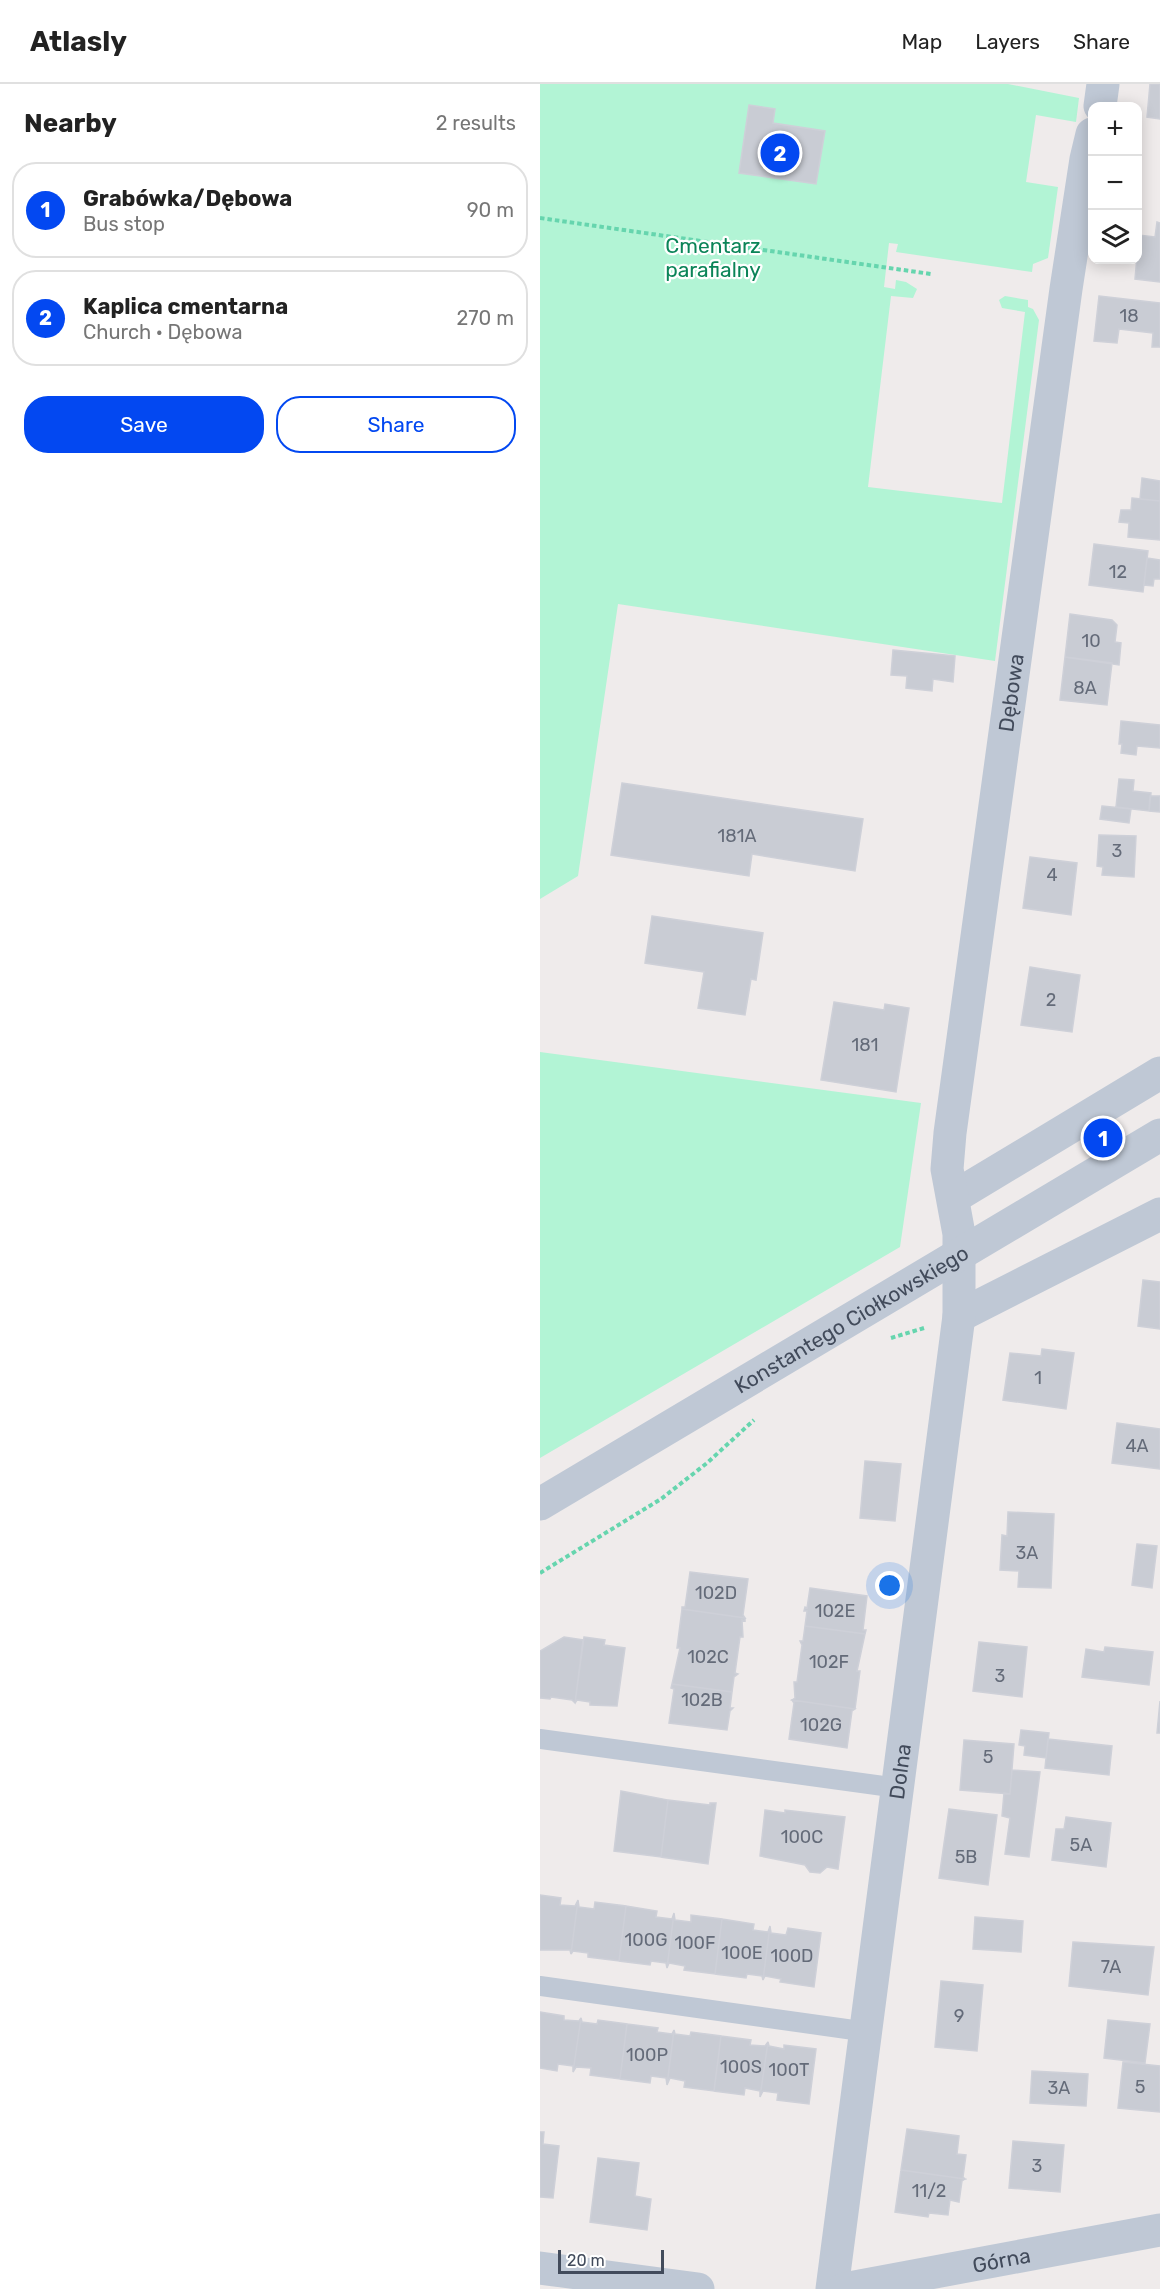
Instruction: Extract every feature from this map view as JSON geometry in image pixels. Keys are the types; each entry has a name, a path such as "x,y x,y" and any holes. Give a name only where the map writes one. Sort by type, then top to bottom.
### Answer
{"street":[{"path":"1101,102 1103,84"},
{"name":"Dębowa","path":"960,1254 954,1197 947,1169 950,1133 1068,277 1088,151"},
{"path":"954,1197 1160,1073"},
{"name":"Konstantego Ciołkowskiego","path":"540,1504 1160,1134"},
{"path":"959,1316 1160,1214"},
{"name":"Dolna","path":"832,2289 868,2032 959,1316 960,1254"},
{"name":"Górna","path":"844,2289 1160,2230"},
{"path":"540,2268 698,2289"}],"lane":[{"path":"540,1739 898,1788"},
{"path":"540,1986 868,2032"}],"path":[{"path":"540,218 931,274"},
{"path":"884,1341 959,1316"},
{"path":"540,1573 661,1499 707,1463 758,1417"}],"green space":[{"name":"Cmentarz parafialny","path":"540,84 1008,84 1079,98 1076,122 1036,115 1026,182 1058,187 1048,258 1033,264 1032,272 896,252 898,244 889,243 884,287 895,289 896,280 906,282 917,289 913,298 891,296 868,487 1002,503 1025,312 1002,308 999,300 1005,296 1028,300 1028,307 1033,309 1039,320 995,661 618,604 578,876 540,899"},
{"path":"540,1052 921,1103 900,1247 540,1458"}],"building":[{"path":"1150,84 1160,84 1160,119 1147,117"},
{"path":"749,105 775,109 773,123 825,131 816,184 739,173"},
{"path":"1157,222 1160,223 1160,282 1135,279 1136,264 1142,264 1142,235 1155,237"},
{"path":"1099,296 1160,303 1160,347 1152,347 1153,333 1119,329 1117,343 1094,341"},
{"path":"1142,478 1160,481 1160,501 1140,499"},
{"path":"1132,498 1160,501 1160,540 1128,537 1129,523 1119,522 1121,510 1131,510"},
{"path":"1094,544 1148,551 1143,592 1089,585"},
{"path":"1147,558 1160,560 1160,579 1154,579 1153,586 1144,585"},
{"path":"1070,614 1112,620 1117,625 1115,642 1121,643 1119,665 1065,657"},
{"path":"893,650 955,656 953,682 933,679 932,691 906,688 907,676 891,675"},
{"path":"1065,657 1112,663 1107,705 1060,700"},
{"path":"1121,721 1160,725 1160,748 1137,746 1136,755 1121,753 1122,744 1119,744"},
{"path":"1119,779 1134,780 1133,791 1151,793 1149,811 1116,807"},
{"path":"622,783 863,819 855,871 752,854 749,876 611,855"},
{"path":"1150,796 1160,796 1160,812 1149,811"},
{"path":"1102,806 1131,809 1129,823 1100,819"},
{"path":"1099,835 1136,836 1134,877 1102,875 1103,867 1097,866"},
{"path":"1030,857 1077,863 1071,915 1023,908"},
{"path":"652,916 763,933 756,980 751,979 745,1015 698,1008 704,972 645,963"},
{"path":"1030,967 1080,975 1072,1032 1021,1025"},
{"path":"834,1002 884,1010 885,1004 909,1008 896,1092 821,1080"},
{"path":"1143,1280 1160,1282 1160,1329 1138,1326"},
{"path":"1042,1349 1074,1353 1066,1409 1003,1400 1010,1353 1041,1356"},
{"path":"1117,1423 1160,1429 1160,1469 1112,1463"},
{"path":"865,1461 901,1464 895,1521 860,1518"},
{"path":"1008,1512 1054,1514 1051,1588 1018,1587 1019,1571 1000,1570 1002,1535 1007,1536"},
{"path":"1137,1544 1157,1546 1152,1588 1132,1585"},
{"path":"690,1572 748,1579 743,1615 745,1618 682,1609 685,1607"},
{"path":"810,1588 867,1596 863,1630 866,1630 865,1634 805,1626 807,1611 804,1611 805,1607 807,1608"},
{"path":"682,1609 745,1618 745,1621 742,1620 743,1637 740,1637 735,1673 738,1674 734,1677 732,1692 672,1684 680,1648 677,1648"},
{"path":"805,1626 865,1634 857,1671 860,1671 855,1709 792,1700 795,1698 794,1682 797,1682 802,1645 800,1641 803,1641"},
{"path":"564,1637 583,1640 575,1703 572,1700 551,1697 550,1699 540,1698 540,1651"},
{"path":"584,1637 605,1640 604,1645 625,1648 617,1706 590,1705 590,1702 577,1700 575,1703"},
{"path":"979,1642 1027,1647 1022,1697 973,1691"},
{"path":"1105,1647 1153,1652 1149,1685 1082,1677 1086,1649 1104,1652"},
{"path":"672,1684 732,1692 730,1708 733,1708 730,1711 727,1730 669,1723 674,1689 671,1688"},
{"path":"792,1700 855,1709 852,1711 847,1748 789,1739 794,1703"},
{"path":"1160,1701 1160,1733 1157,1733"},
{"path":"1021,1730 1049,1733 1046,1758 1024,1755 1025,1746 1019,1745"},
{"path":"1048,1739 1112,1746 1109,1775 1045,1768"},
{"path":"964,1740 1014,1744 1010,1794 960,1790"},
{"path":"1012,1770 1040,1772 1029,1857 1005,1854 1010,1818 1002,1816 1004,1793 1010,1794"},
{"path":"621,1791 668,1800 661,1857 614,1851"},
{"path":"668,1800 710,1805 710,1803 716,1803 708,1864 661,1857"},
{"path":"949,1809 997,1815 988,1885 939,1878"},
{"path":"765,1810 845,1817 838,1869 827,1867 820,1873 810,1872 805,1865 760,1856"},
{"path":"1066,1817 1111,1823 1106,1867 1052,1860 1056,1829 1064,1829"},
{"path":"540,1895 561,1898 560,1905 575,1906 578,1900 571,1954 570,1950 540,1950"},
{"path":"578,1900 579,1907 594,1909 595,1902 626,1906 619,1961 588,1957 588,1953 573,1951 571,1954"},
{"path":"626,1906 657,1911 656,1917 672,1919 674,1913 667,1968 666,1963 651,1961 650,1965 619,1961"},
{"path":"674,1913 675,1920 691,1922 691,1915 722,1919 715,1974 684,1970 685,1966 669,1963 667,1968"},
{"path":"975,1917 1023,1921 1021,1952 973,1949"},
{"path":"722,1919 754,1924 753,1930 768,1932 770,1926 763,1980 762,1976 747,1974 746,1978 715,1974"},
{"path":"770,1926 771,1933 786,1935 788,1928 821,1933 814,1987 780,1982 781,1979 765,1976 763,1980"},
{"path":"1073,1942 1154,1947 1148,1995 1069,1986"},
{"path":"941,1981 983,1985 977,2051 935,2047"},
{"path":"540,2012 564,2016 564,2020 579,2021 581,2018 573,2072 573,2066 558,2064 557,2071 540,2068"},
{"path":"581,2018 582,2022 597,2024 598,2020 627,2024 620,2079 590,2075 591,2068 576,2067 573,2072"},
{"path":"1108,2020 1150,2024 1145,2063 1104,2058"},
{"path":"627,2024 658,2028 657,2032 672,2034 674,2030 667,2085 666,2078 651,2076 650,2083 620,2079"},
{"path":"674,2030 675,2034 690,2036 691,2032 721,2036 714,2091 684,2087 685,2081 670,2078 667,2085"},
{"path":"721,2036 751,2040 750,2045 765,2046 768,2042 760,2097 760,2091 745,2088 744,2095 714,2091"},
{"path":"768,2042 769,2046 784,2049 784,2045 816,2049 809,2104 777,2100 778,2093 763,2091 760,2097"},
{"path":"1123,2062 1160,2066 1160,2112 1118,2108"},
{"path":"1032,2071 1088,2074 1086,2106 1030,2103"},
{"path":"907,2129 959,2136 957,2154 966,2155 963,2177 965,2179 901,2170"},
{"path":"540,2132 544,2132 543,2144 559,2146 553,2198 540,2197"},
{"path":"1013,2141 1064,2145 1060,2192 1009,2188"},
{"path":"598,2158 639,2163 635,2196 651,2199 647,2230 590,2222"},
{"path":"901,2170 965,2179 962,2181 959,2202 950,2200 948,2215 929,2213 928,2217 895,2212"}],"place":[{"name":"Kaplica cmentarna","path":"780,153"},
{"name":"Grabówka/Dębowa","path":"1103,1138"}]}
